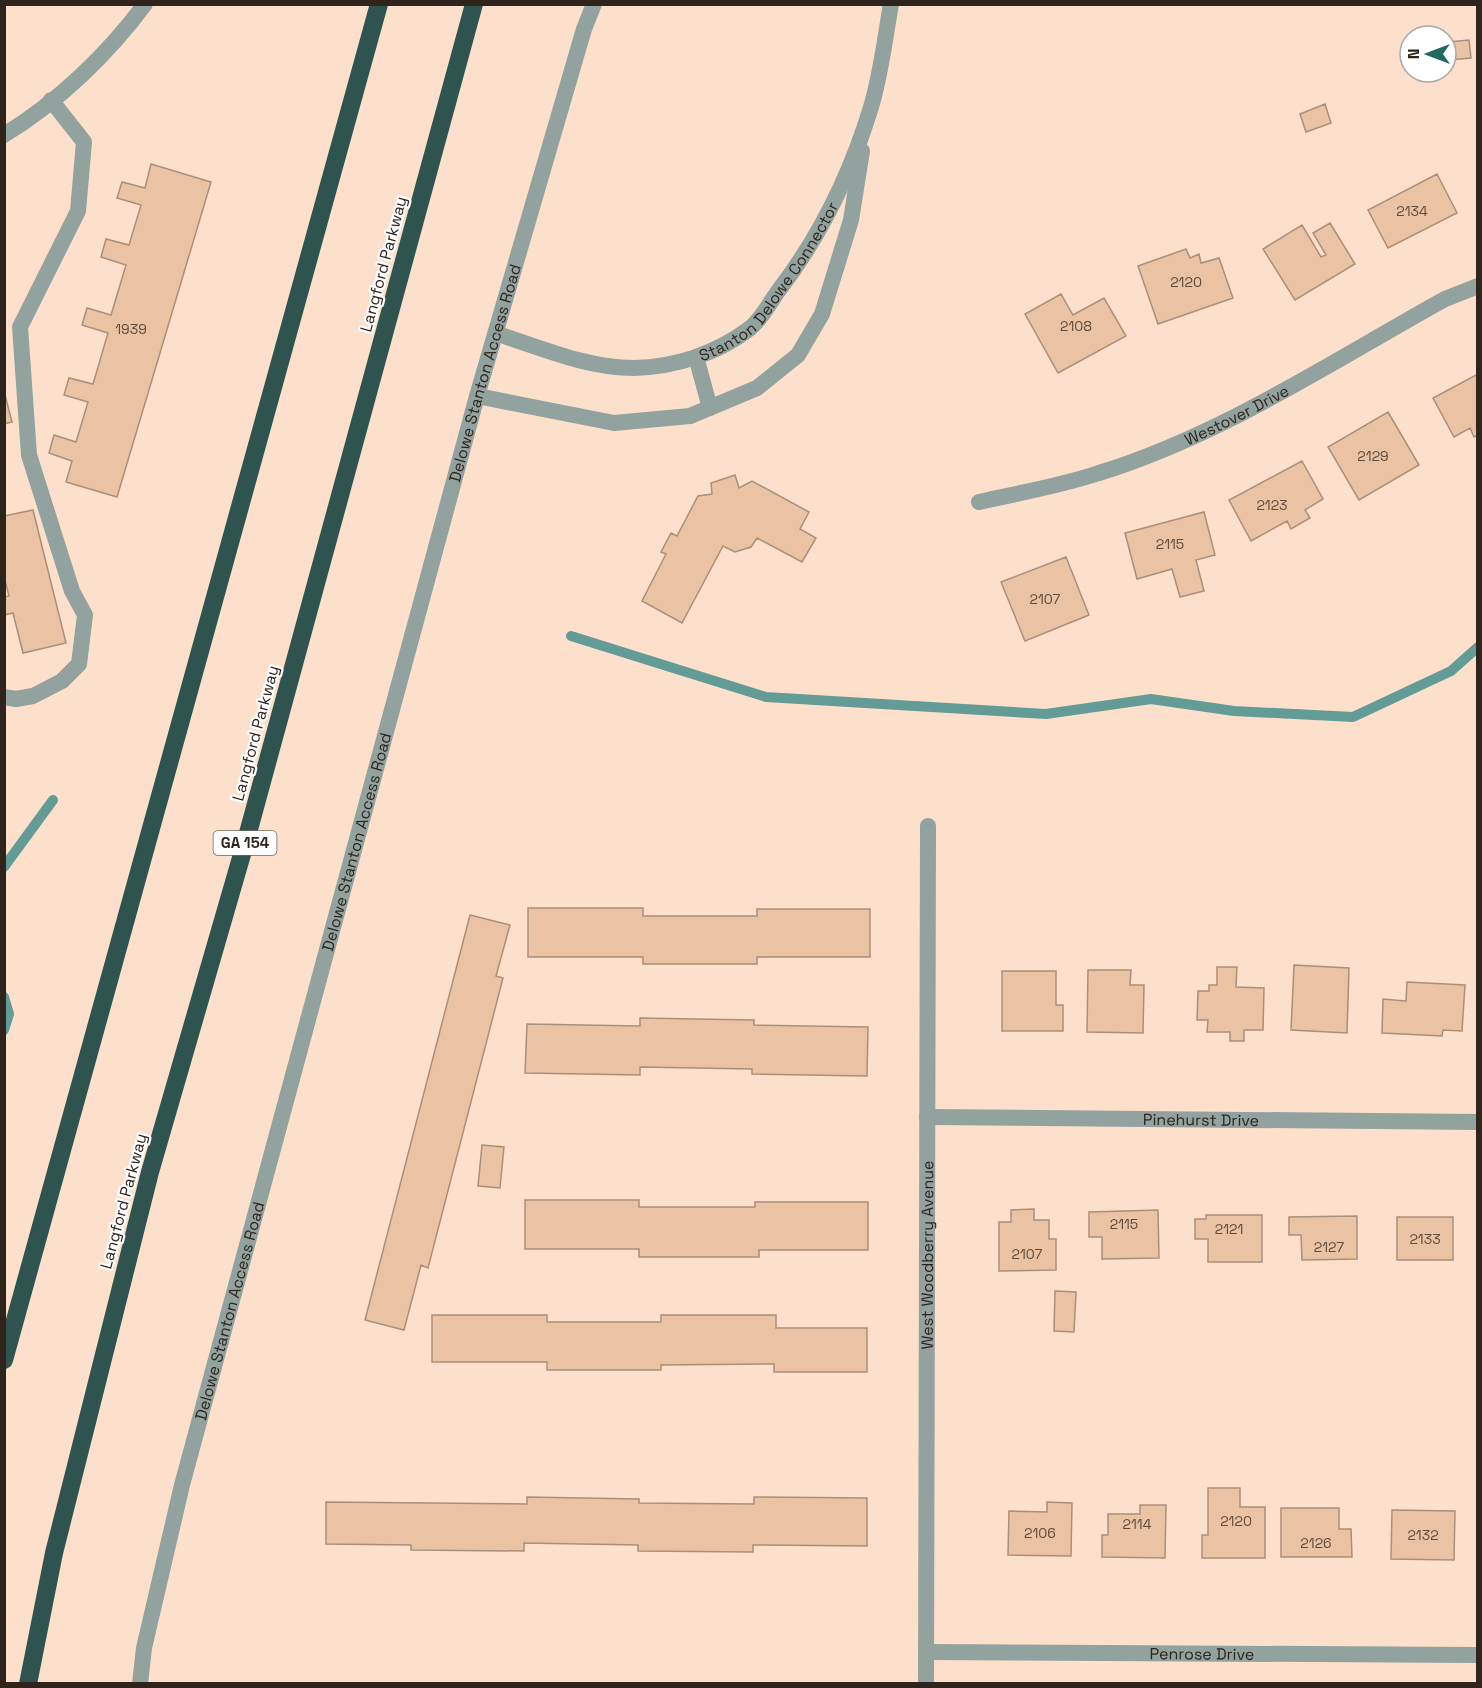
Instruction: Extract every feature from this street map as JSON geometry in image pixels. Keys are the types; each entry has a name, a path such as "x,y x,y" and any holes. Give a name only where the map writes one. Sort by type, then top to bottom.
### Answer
{"highway":[{"path":"4,1360 379,4"},
{"name":"Langford Parkway","path":"28,1683 54,1553 150,1172 245,844 474,4"}],"street":[{"path":"4,135 75,81 129,27 145,4"},
{"name":"Delowe Stanton Access Road","path":"140,1683 144,1648 182,1485 477,396 498,334 549,145 584,29 594,4"},
{"name":"Stanton Delowe Connector","path":"498,334 580,360 633,368 666,365 715,351 751,328 787,280 828,214 853,161 872,105 891,4"},
{"path":"4,697 16,699 33,696 62,681 79,663 85,615 72,591 29,455 20,327 78,211 84,142 51,100"},
{"path":"477,396 614,423 690,416 757,388 798,355 822,314 851,220 861,163 861,134"},
{"name":"Westover Drive","path":"979,502 1099,473 1156,452 1241,412 1445,299 1478,286"},
{"path":"696,357 710,408"},
{"name":"West Woodberry Avenue","path":"926,1683 928,826"},
{"name":"Pinehurst Drive","path":"927,1118 1478,1122"},
{"name":"Penrose Drive","path":"926,1652 1478,1655"}],"building":[{"path":"1469,40 1471,58 1458,59 1458,41"},
{"path":"1325,104 1331,123 1306,132 1300,114"},
{"path":"151,164 211,182 117,497 66,482 72,461 49,453 54,435 76,442 88,402 64,395 69,378 93,384 108,333 82,325 87,308 111,315 126,265 101,257 106,239 129,245 141,205 117,198 122,182 145,188"},
{"path":"1437,174 1457,213 1388,248 1368,210"},
{"path":"1330,223 1355,264 1295,300 1263,249 1302,225 1321,257 1326,255 1313,233"},
{"path":"1186,249 1190,258 1199,254 1201,263 1219,258 1233,298 1158,324 1138,266"},
{"path":"1061,294 1073,315 1104,298 1126,336 1058,373 1025,314"},
{"path":"1478,374 1478,435 1474,437 1470,428 1454,437 1433,398"},
{"path":"4,391 12,422 4,424"},
{"path":"1388,412 1419,465 1359,500 1328,447"},
{"path":"1302,461 1323,499 1305,510 1310,518 1291,529 1287,521 1251,541 1229,500"},
{"path":"735,475 739,488 752,481 809,512 800,529 816,538 802,562 757,538 751,547 735,552 723,546 682,623 642,601 666,554 661,552 671,533 677,536 698,496 712,494 711,483"},
{"path":"33,510 66,643 23,653 13,613 4,615 4,597 9,596 4,577 4,516"},
{"path":"1204,512 1215,555 1196,560 1204,591 1180,597 1172,569 1137,579 1125,533"},
{"path":"1066,557 1089,615 1025,641 1001,582"},
{"path":"528,908 643,908 643,916 757,916 757,909 870,909 870,957 757,957 757,964 643,964 643,957 528,957"},
{"path":"470,915 510,925 496,976 503,978 428,1268 421,1265 404,1330 365,1320"},
{"path":"1294,965 1349,968 1347,1033 1291,1030"},
{"path":"1217,967 1237,967 1236,987 1264,988 1263,1030 1244,1030 1244,1041 1230,1041 1230,1032 1207,1032 1208,1020 1197,1020 1198,991 1209,991 1209,985 1217,985"},
{"path":"1088,970 1131,970 1130,985 1144,985 1143,1033 1087,1032"},
{"path":"1002,971 1056,971 1056,1005 1063,1005 1063,1031 1002,1031"},
{"path":"1407,982 1465,985 1462,1031 1443,1030 1442,1036 1382,1033 1383,999 1406,1001"},
{"path":"640,1018 754,1020 754,1025 868,1027 867,1076 752,1074 752,1069 640,1067 640,1075 525,1073 527,1024 640,1026"},
{"path":"482,1145 504,1147 500,1188 478,1186"},
{"path":"525,1200 639,1200 639,1207 755,1207 755,1202 868,1202 868,1250 759,1250 759,1257 639,1257 639,1249 525,1249"},
{"path":"1034,1209 1034,1220 1049,1220 1049,1239 1056,1239 1056,1270 999,1271 999,1222 1011,1222 1011,1210"},
{"path":"1158,1210 1159,1258 1102,1259 1102,1237 1089,1237 1089,1212"},
{"path":"1206,1215 1262,1215 1262,1262 1208,1262 1208,1239 1195,1239 1195,1219 1206,1219"},
{"path":"1357,1216 1357,1259 1302,1260 1301,1235 1289,1235 1289,1217"},
{"path":"1397,1217 1453,1217 1453,1260 1397,1260"},
{"path":"1055,1291 1076,1292 1074,1332 1054,1331"},
{"path":"432,1315 547,1315 547,1322 661,1322 661,1315 776,1315 776,1328 867,1328 867,1372 774,1372 774,1364 661,1365 661,1370 547,1370 547,1362 432,1362"},
{"path":"1208,1488 1240,1488 1240,1507 1265,1507 1265,1558 1202,1558 1202,1535 1208,1535"},
{"path":"527,1497 639,1499 639,1503 754,1504 754,1497 867,1498 867,1546 753,1545 753,1552 638,1551 638,1545 524,1543 524,1551 411,1550 411,1545 326,1544 326,1502 527,1504"},
{"path":"1047,1502 1072,1503 1071,1556 1008,1555 1009,1511 1047,1512"},
{"path":"1140,1505 1166,1505 1165,1558 1102,1557 1102,1535 1108,1535 1108,1514 1140,1514"},
{"path":"1281,1508 1339,1508 1339,1529 1351,1529 1352,1557 1281,1557"},
{"path":"1392,1510 1455,1511 1454,1560 1391,1559"}],"waterway":[{"path":"571,636 766,697 1046,714 1151,699 1234,711 1353,717 1451,671 1478,647"},
{"path":"4,867 53,800"},
{"path":"4,997 9,1014 4,1030"}]}
